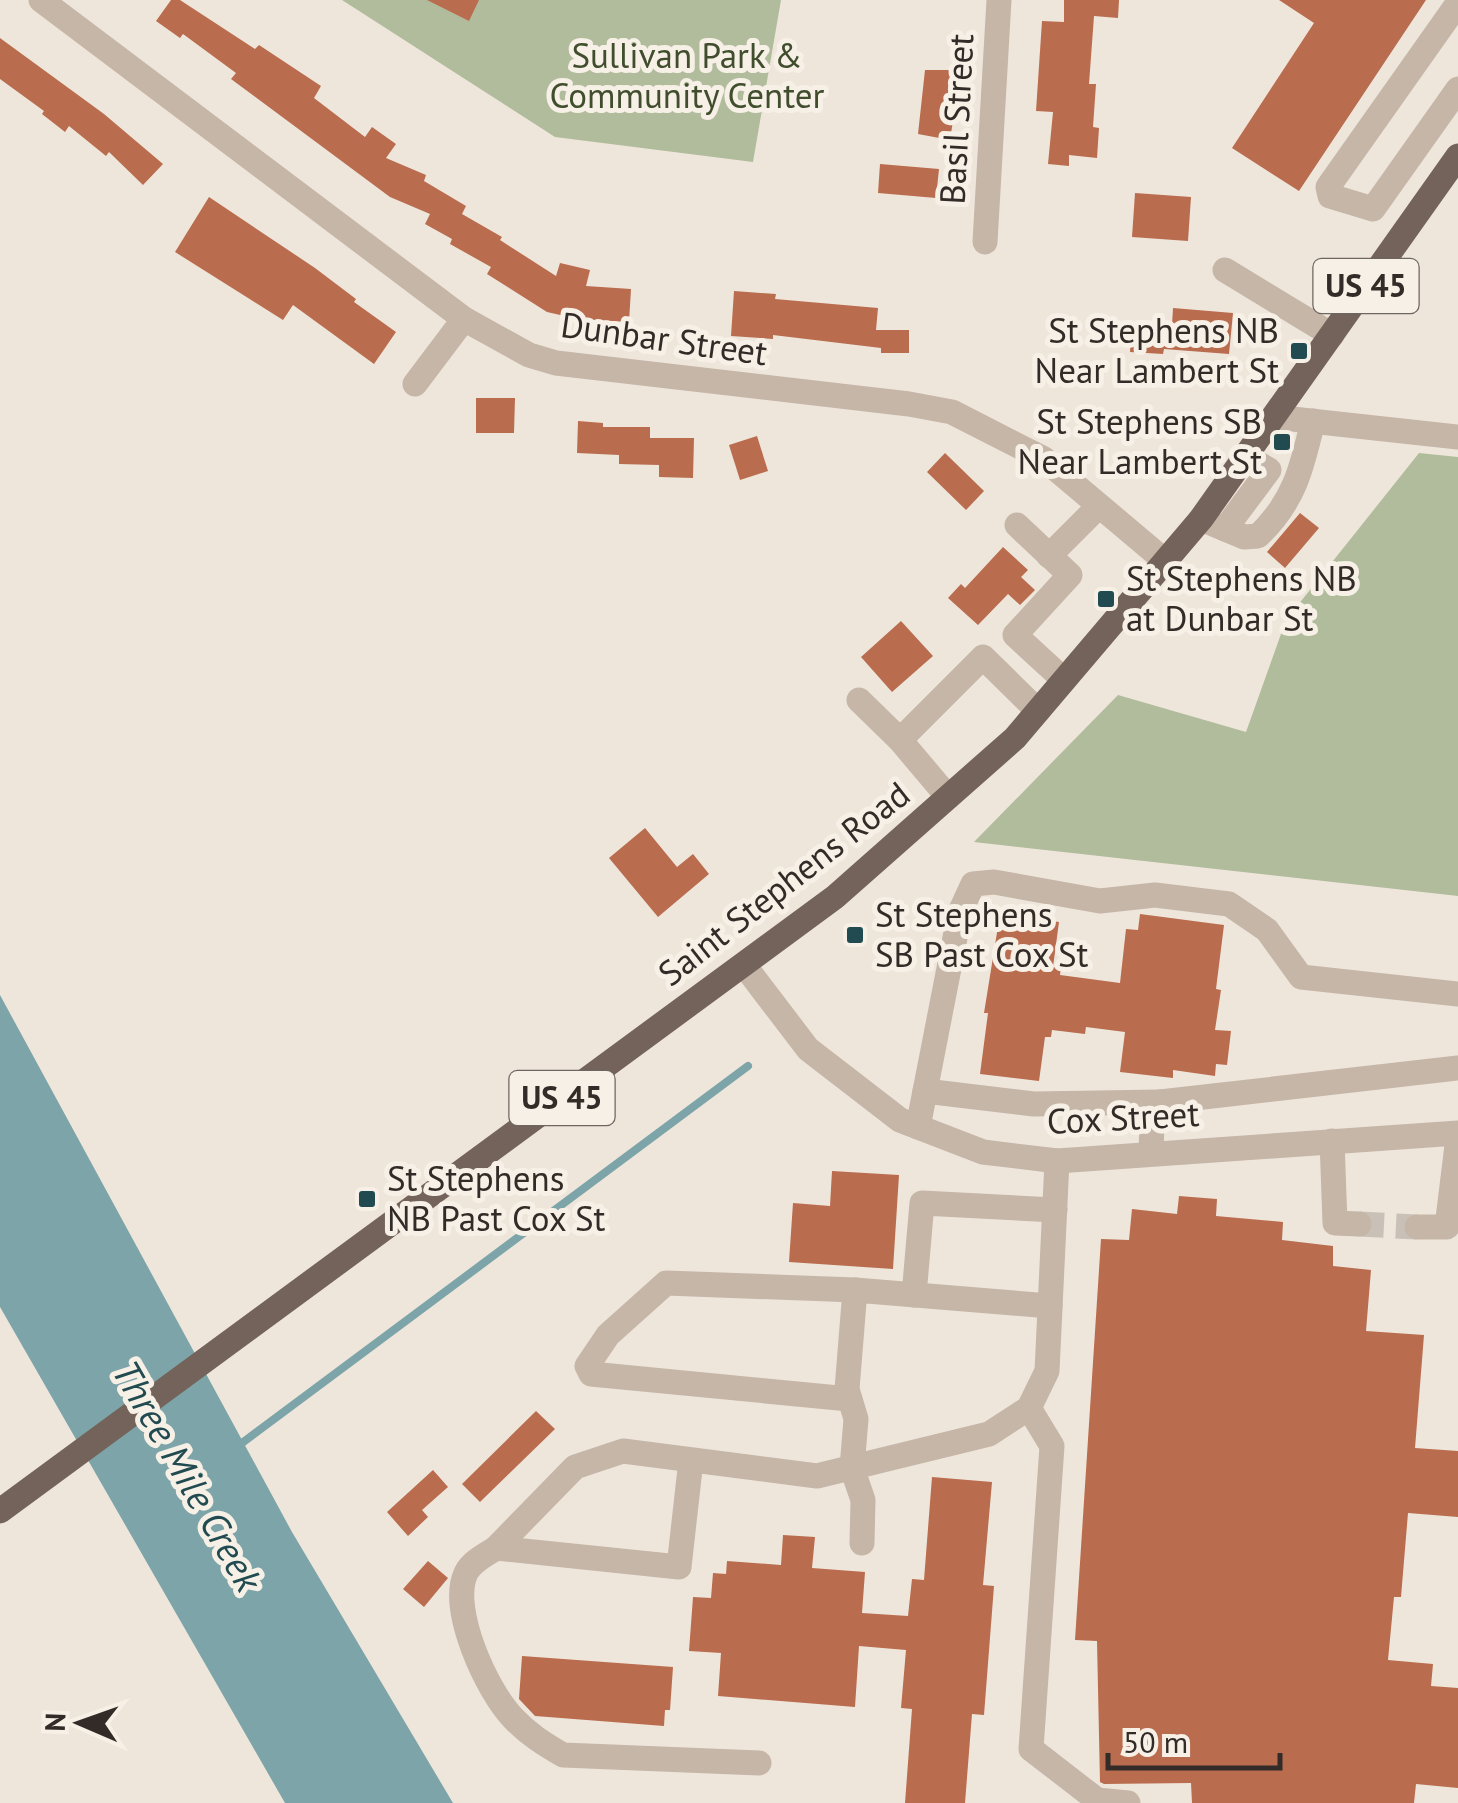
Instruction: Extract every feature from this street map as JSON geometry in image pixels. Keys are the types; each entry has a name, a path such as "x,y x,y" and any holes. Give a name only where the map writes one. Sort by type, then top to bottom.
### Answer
{"main road":[{"name":"Saint Stephens Road","path":"0,1511 836,897 1015,738 1165,562 1213,524 1246,456 1458,156"}],"street":[{"name":"Dunbar Street","path":"41,0 464,319 529,354 556,364 952,412 1044,459 1165,562"},
{"name":"Basil Street","path":"986,242 999,0"},
{"path":"1410,223 1330,196 1328,187 1458,3"},
{"path":"1373,208 1458,89"},
{"path":"1226,270 1332,335"},
{"path":"415,384 464,319"},
{"path":"1274,417 1458,437"},
{"path":"1268,470 1213,524 1244,537 1258,536 1276,519 1300,478 1313,421"},
{"path":"1246,456 1268,470 1300,478"},
{"path":"1049,556 1099,506"},
{"path":"1017,526 1070,575 1016,634 1064,680"},
{"path":"900,740 983,657 1038,710"},
{"path":"859,700 900,740 948,798"},
{"path":"918,1127 960,912 973,884 994,882 1100,901 1155,895 1229,904 1267,930 1301,976 1458,994"},
{"name":"Cox Street","path":"744,965 808,1049 900,1120 983,1152 1057,1161 1458,1135"},
{"path":"925,1091 1034,1104 1160,1102 1458,1068"},
{"path":"1150,1153 1152,1124 1160,1102"},
{"path":"1417,1227 1448,1227 1458,1135"},
{"path":"1332,1141 1335,1223 1360,1224"},
{"path":"759,1763 563,1755 537,1740 509,1714 469,1638 463,1612 465,1575 575,1467 624,1451 817,1476 989,1434 1029,1408 1047,1371 1057,1161"},
{"path":"914,1295 922,1203 1055,1210"},
{"path":"849,1399 591,1374 586,1366 608,1335 666,1283 855,1290 1050,1306"},
{"path":"855,1290 847,1374 856,1419 852,1468 864,1500 862,1544"},
{"path":"1029,1408 1052,1446 1030,1749 1097,1800 1128,1803"},
{"path":"496,1548 679,1567 691,1460"}],"green space":[{"name":"Sullivan Park & Community Center","path":"342,0 781,0 753,162 555,137"},
{"path":"1419,453 1458,457 1458,896 974,842 1118,695 1246,732 1286,620"}],"water":[{"name":"Three Mile Creek","path":"0,995 292,1532 453,1803 285,1803 0,1307"}],"building":[{"path":"171,0 180,0 255,49 259,45 321,86 314,98 365,137 372,127 396,144 386,158 426,175 424,181 466,206 462,214 556,276 560,263 590,270 586,286 631,289 629,322 578,319 547,312 487,274 491,267 450,244 452,239 425,224 430,214 390,197 231,79 236,73 183,34 180,38 156,21"},
{"path":"427,0 479,0 469,21"},
{"path":"1064,0 1119,0 1118,18 1094,16 1089,84 1096,84 1093,127 1099,128 1097,158 1069,155 1069,166 1048,164 1053,112 1036,111 1042,21 1064,22"},
{"path":"1279,0 1426,0 1299,191 1232,148 1314,23"},
{"path":"0,38 104,114 163,164 143,185 109,152 106,156 69,126 65,132 42,114 44,111 0,79"},
{"path":"925,70 960,70 960,95 950,140 918,134"},
{"path":"880,164 939,169 936,198 878,193"},
{"path":"1135,193 1191,197 1188,241 1132,237"},
{"path":"209,197 315,268 396,332 374,364 293,305 283,320 175,252"},
{"path":"734,291 776,294 775,299 878,308 876,330 909,330 909,353 881,353 881,348 773,335 773,339 731,336"},
{"path":"1173,308 1233,313 1229,354 1164,349 1163,354 1130,352 1132,322 1172,325"},
{"path":"476,398 515,398 514,433 476,433"},
{"path":"578,421 603,423 603,427 650,427 650,438 694,438 693,478 659,477 659,465 619,464 619,455 577,453"},
{"path":"757,436 768,471 740,480 729,445"},
{"path":"945,453 984,491 966,510 927,472"},
{"path":"1300,513 1319,528 1285,568 1267,552"},
{"path":"1003,547 1028,570 1021,577 1035,590 1020,605 1008,594 978,625 948,598 961,584 965,588"},
{"path":"901,621 933,656 892,692 861,657"},
{"path":"645,828 677,867 693,854 709,874 658,917 609,858"},
{"path":"1000,914 1059,922 1053,967 1061,968 1060,975 1120,983 1126,929 1138,930 1140,914 1224,925 1215,1030 1231,1031 1227,1065 1216,1064 1215,1076 1173,1070 1173,1078 1120,1072 1125,1032 1086,1027 1085,1034 1052,1030 1051,1037 1045,1037 1039,1081 980,1074 988,1013 984,1013"},
{"path":"832,1171 899,1175 893,1269 789,1262 793,1203 830,1206"},
{"path":"1179,1196 1217,1199 1216,1216 1283,1222 1282,1240 1333,1246 1333,1266 1371,1270 1366,1331 1424,1335 1415,1448 1458,1451 1458,1517 1408,1513 1401,1597 1394,1597 1388,1660 1433,1664 1431,1686 1458,1688 1458,1788 1416,1784 1414,1803 1192,1803 1191,1783 1100,1782 1097,1641 1075,1640 1101,1239 1129,1240 1132,1209 1177,1214"},
{"path":"536,1411 555,1429 480,1502 462,1484"},
{"path":"433,1470 448,1487 422,1510 428,1517 408,1536 387,1512"},
{"path":"932,1477 992,1482 983,1585 994,1586 984,1715 972,1714 965,1803 905,1803 912,1709 901,1708 906,1650 859,1646 855,1707 718,1696 721,1653 689,1651 693,1597 711,1598 713,1573 726,1574 727,1561 781,1565 783,1535 815,1537 812,1568 865,1572 862,1613 908,1616 912,1579 924,1580"},
{"path":"428,1561 448,1578 424,1607 403,1589"},
{"path":"522,1656 673,1667 670,1710 665,1710 664,1726 535,1716 519,1699"}],"waterway":[{"path":"238,1446 748,1066"}],"tunnel":[{"path":"1359,1224 1417,1227"}],"place":[{"name":"St Stephens NB Near Lambert St","path":"1299,351"},
{"name":"St Stephens SB Near Lambert St","path":"1282,442"},
{"name":"St Stephens NB at Dunbar St","path":"1106,599"},
{"name":"St Stephens SB Past Cox St","path":"855,935"},
{"name":"St Stephens NB Past Cox St","path":"367,1199"}]}
